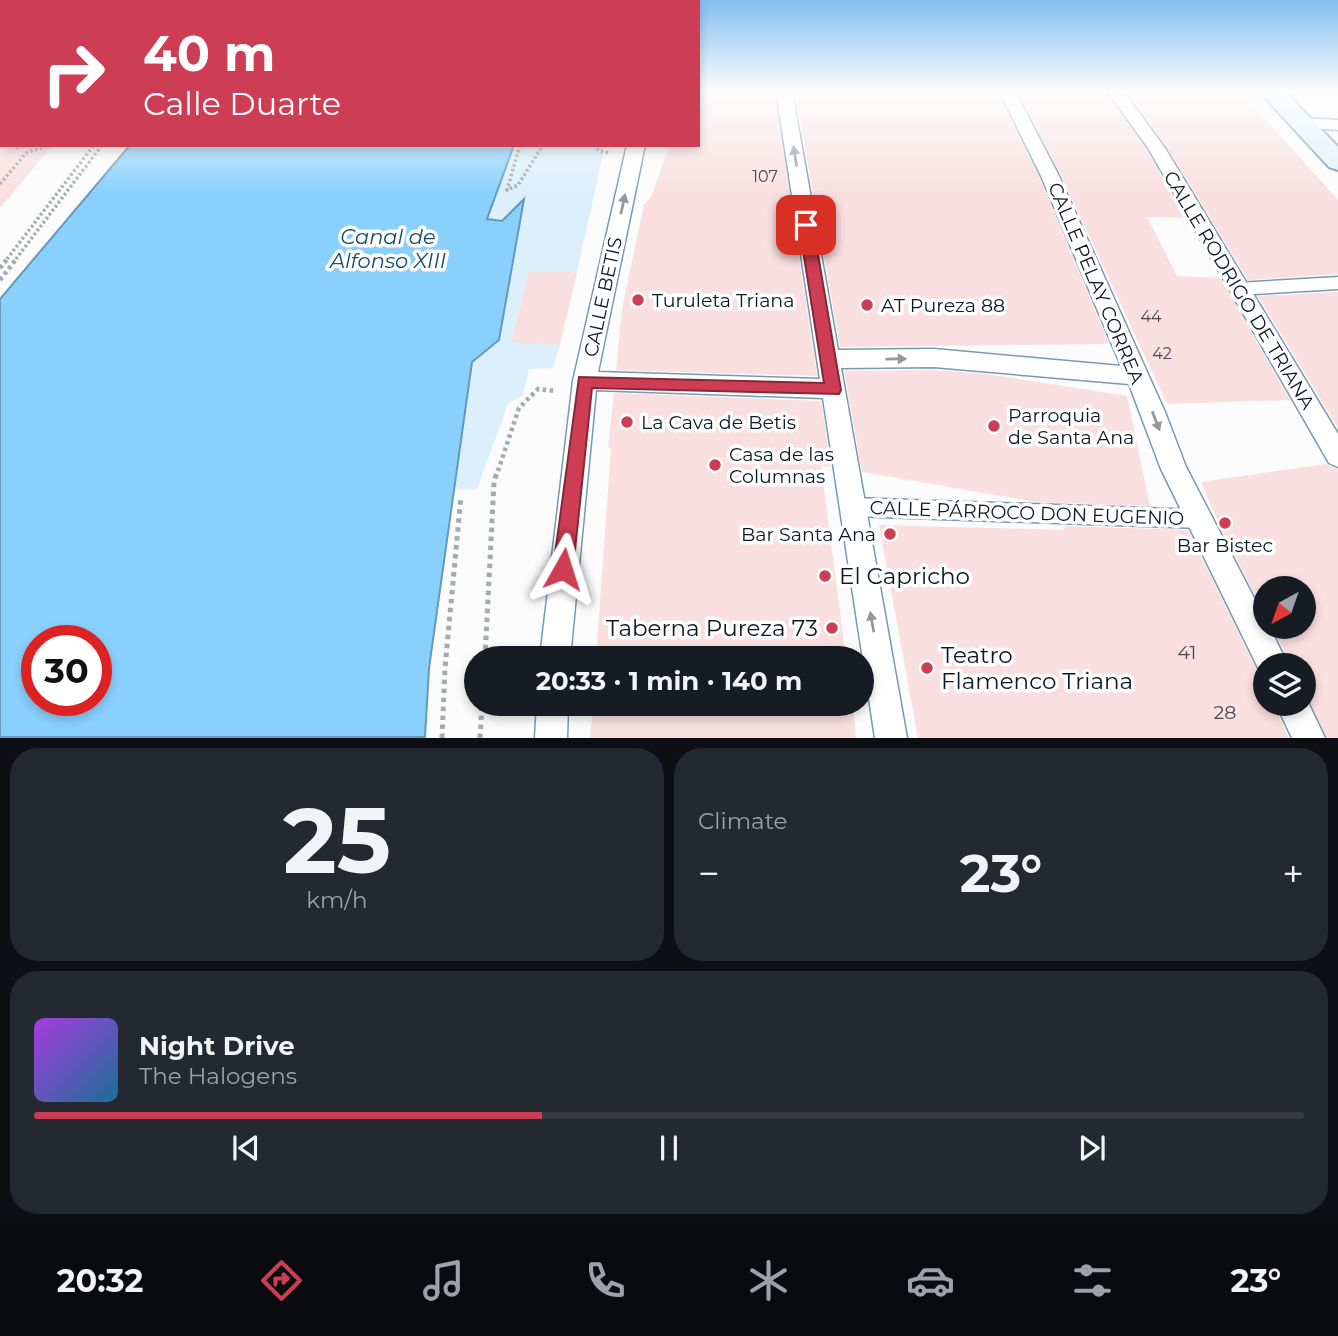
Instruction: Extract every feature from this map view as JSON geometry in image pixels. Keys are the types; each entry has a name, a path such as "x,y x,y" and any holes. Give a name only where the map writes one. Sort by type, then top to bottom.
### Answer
{"main road":[{"path":"1304,125 1338,162"}],"street":[{"path":"790,125 891,737"},
{"name":"CALLE PELAY CORREA","path":"1024,125 1050,176 1174,468 1267,653"},
{"name":"CALLE RODRIGO DE TRIANA","path":"1140,125 1156,148 1338,456"},
{"name":"CALLE BETIS","path":"556,646 585,382 636,147"},
{"path":"1237,289 1338,283"},
{"path":"828,359 934,358 1136,376"},
{"path":"585,382 833,390"},
{"name":"CALLE PÁRROCO DON EUGENIO","path":"853,507 1202,519"},
{"path":"551,737 552,716"},
{"path":"1298,716 1309,737"}],"path":[{"path":"0,184 26,153 44,147"},
{"path":"0,268 92,147"},
{"path":"1,276 100,147"},
{"path":"519,147 507,190 518,185 542,147"},
{"path":"596,147 603,152 614,153"},
{"path":"486,646 494,482 519,408 538,389 555,391"},
{"path":"442,737 445,667 461,496"},
{"path":"480,737 481,716"}],"shaded area":[{"path":"513,147 605,147 577,272 529,271 511,341 560,345 553,368 529,369 523,395 508,404 477,489 454,490 472,362 499,339 523,200 502,221 486,219"}],"water":[{"name":"Canal de Alfonso XIII","path":"128,147 513,147 487,219 502,221 524,199 499,340 472,362 429,668 425,737 0,737 0,299"}],"building":[{"path":"700,125 779,125 817,376 616,370 622,309 644,204 651,197 669,147 700,147"},
{"path":"801,125 1013,125 1039,177 1109,344 840,347"},
{"path":"1036,125 1129,125 1146,149 1185,218 1147,217 1177,276 1220,278 1290,400 1167,404"},
{"path":"1151,125 1271,125 1338,200 1338,274 1248,280"},
{"path":"0,147 51,147 0,208"},
{"path":"529,271 577,272 560,345 511,342"},
{"path":"1338,292 1338,428 1258,296"},
{"name":"Parroquia de Santa Ana","path":"934,370 987,374 1127,396 1150,506 1037,502 862,472 844,371"},
{"path":"614,393 821,401 831,467 821,466 844,646 597,646 611,448 608,448"},
{"path":"1326,464 1338,469 1338,738 1327,738 1316,716 1316,653 1285,653 1278,639 1316,639 1316,576 1253,576 1253,591 1221,529 1201,482"},
{"path":"879,525 1188,530 1253,663 1253,716 1279,716 1289,738 918,738"},
{"path":"592,716 854,716 856,738 590,738"}],"place":[{"name":"Turuleta Triana","path":"638,300"},
{"name":"AT Pureza 88","path":"867,305"},
{"name":"La Cava de Betis","path":"627,422"},
{"name":"Parroquia de Santa Ana","path":"994,426"},
{"name":"Casa de las Columnas","path":"715,465"},
{"name":"Bar Bistec","path":"1225,523"},
{"name":"Bar Santa Ana","path":"890,534"},
{"name":"El Capricho","path":"825,576"},
{"name":"Taberna Pureza 73","path":"832,628"},
{"name":"Teatro Flamenco Triana","path":"927,668"}],"route":[{"path":"563,569 585,382 833,390 806,225"}]}
